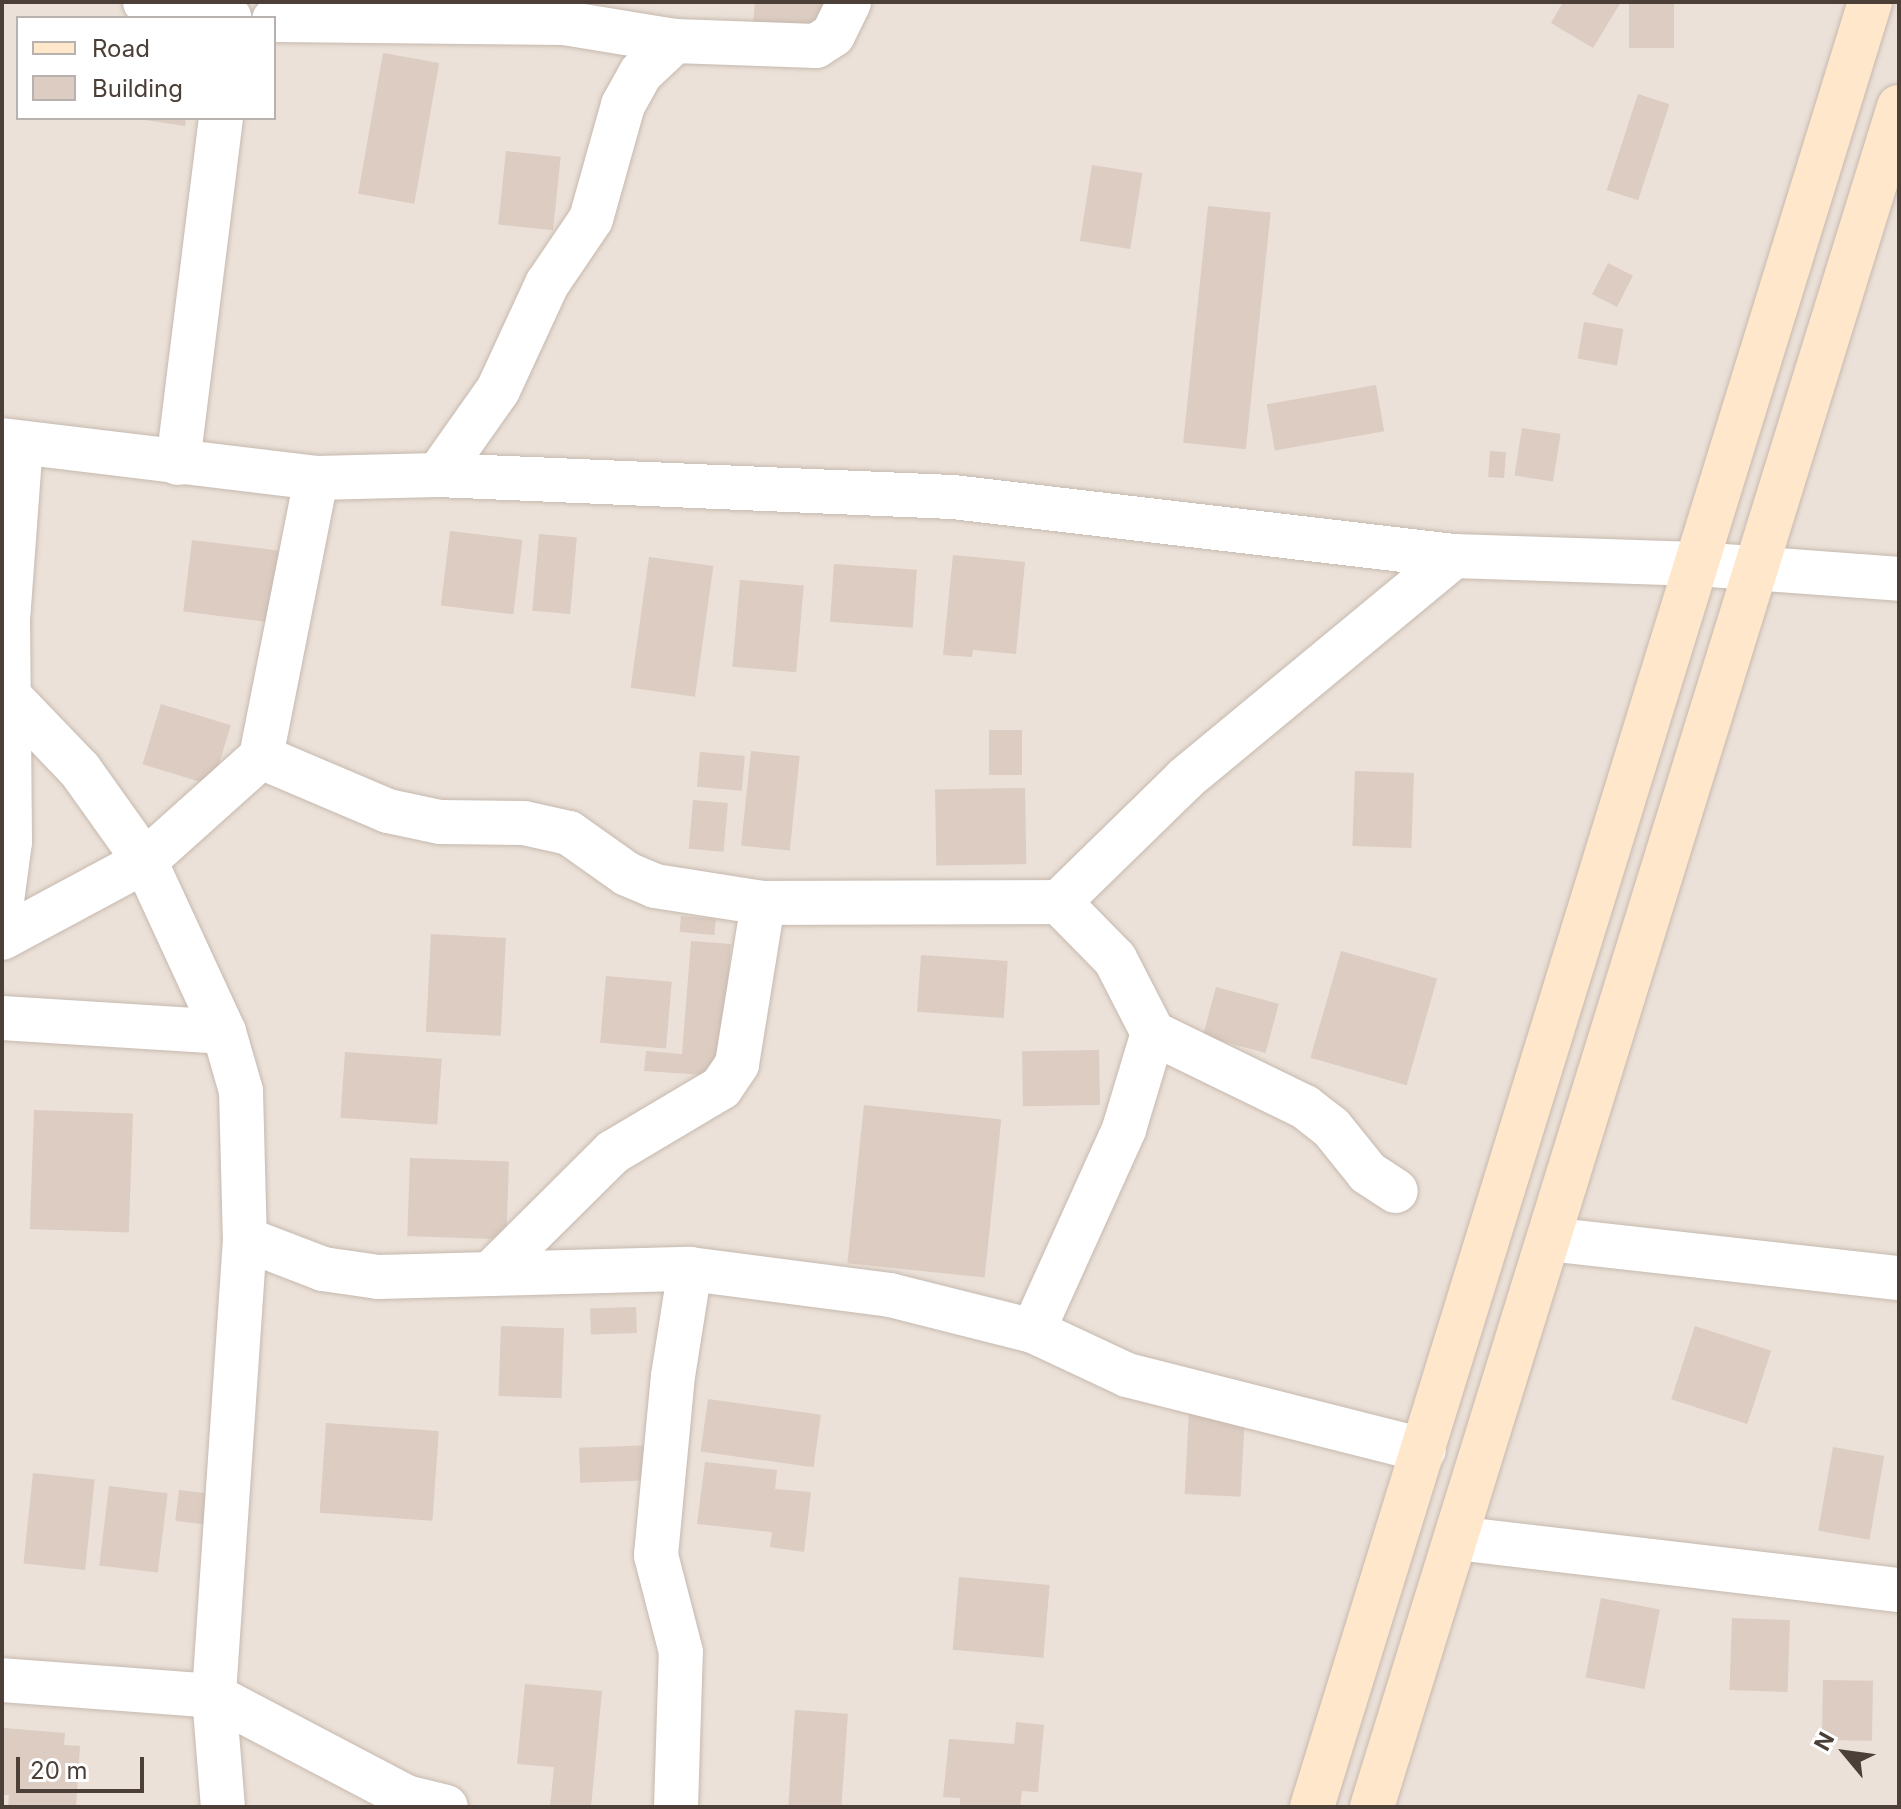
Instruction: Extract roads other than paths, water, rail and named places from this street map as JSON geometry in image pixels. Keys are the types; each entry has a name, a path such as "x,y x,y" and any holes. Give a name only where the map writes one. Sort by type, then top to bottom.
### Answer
{"main road":[{"path":"1312,1807 1870,2"},
{"path":"1372,1807 1899,107"}],"street":[{"path":"145,2 219,16"},
{"path":"276,20 564,23 675,41 816,46 833,35 849,2"},
{"path":"438,475 498,390 547,284 591,219 623,105 641,73 675,41"},
{"path":"178,463 221,120"},
{"path":"2,901 10,842 8,620 11,442 316,478 438,475 953,497 1454,556 1697,564 1899,579"},
{"path":"2,938 145,861 261,757 316,478"},
{"path":"261,757 388,811 440,822 524,823 569,833 627,874 655,886 763,903 1059,902 1186,778 1454,556"},
{"path":"8,695 80,770 145,861 224,1032 241,1091 245,1239 214,1696 223,1807"},
{"path":"1059,902 1115,959 1153,1033 1305,1107 1331,1127 1368,1173 1396,1191"},
{"path":"491,1273 613,1152 721,1088 737,1064 763,903"},
{"path":"2,1018 224,1032"},
{"path":"1033,1331 1124,1129 1153,1033"},
{"path":"245,1239 323,1269 378,1277 690,1269 890,1295 1033,1331 1127,1375 1424,1450"},
{"path":"1549,1239 1899,1278"},
{"path":"676,1807 681,1652 656,1555 673,1376 690,1269"},
{"path":"1456,1538 1899,1590"},
{"path":"2,1680 214,1696 406,1797 446,1807"}]}
